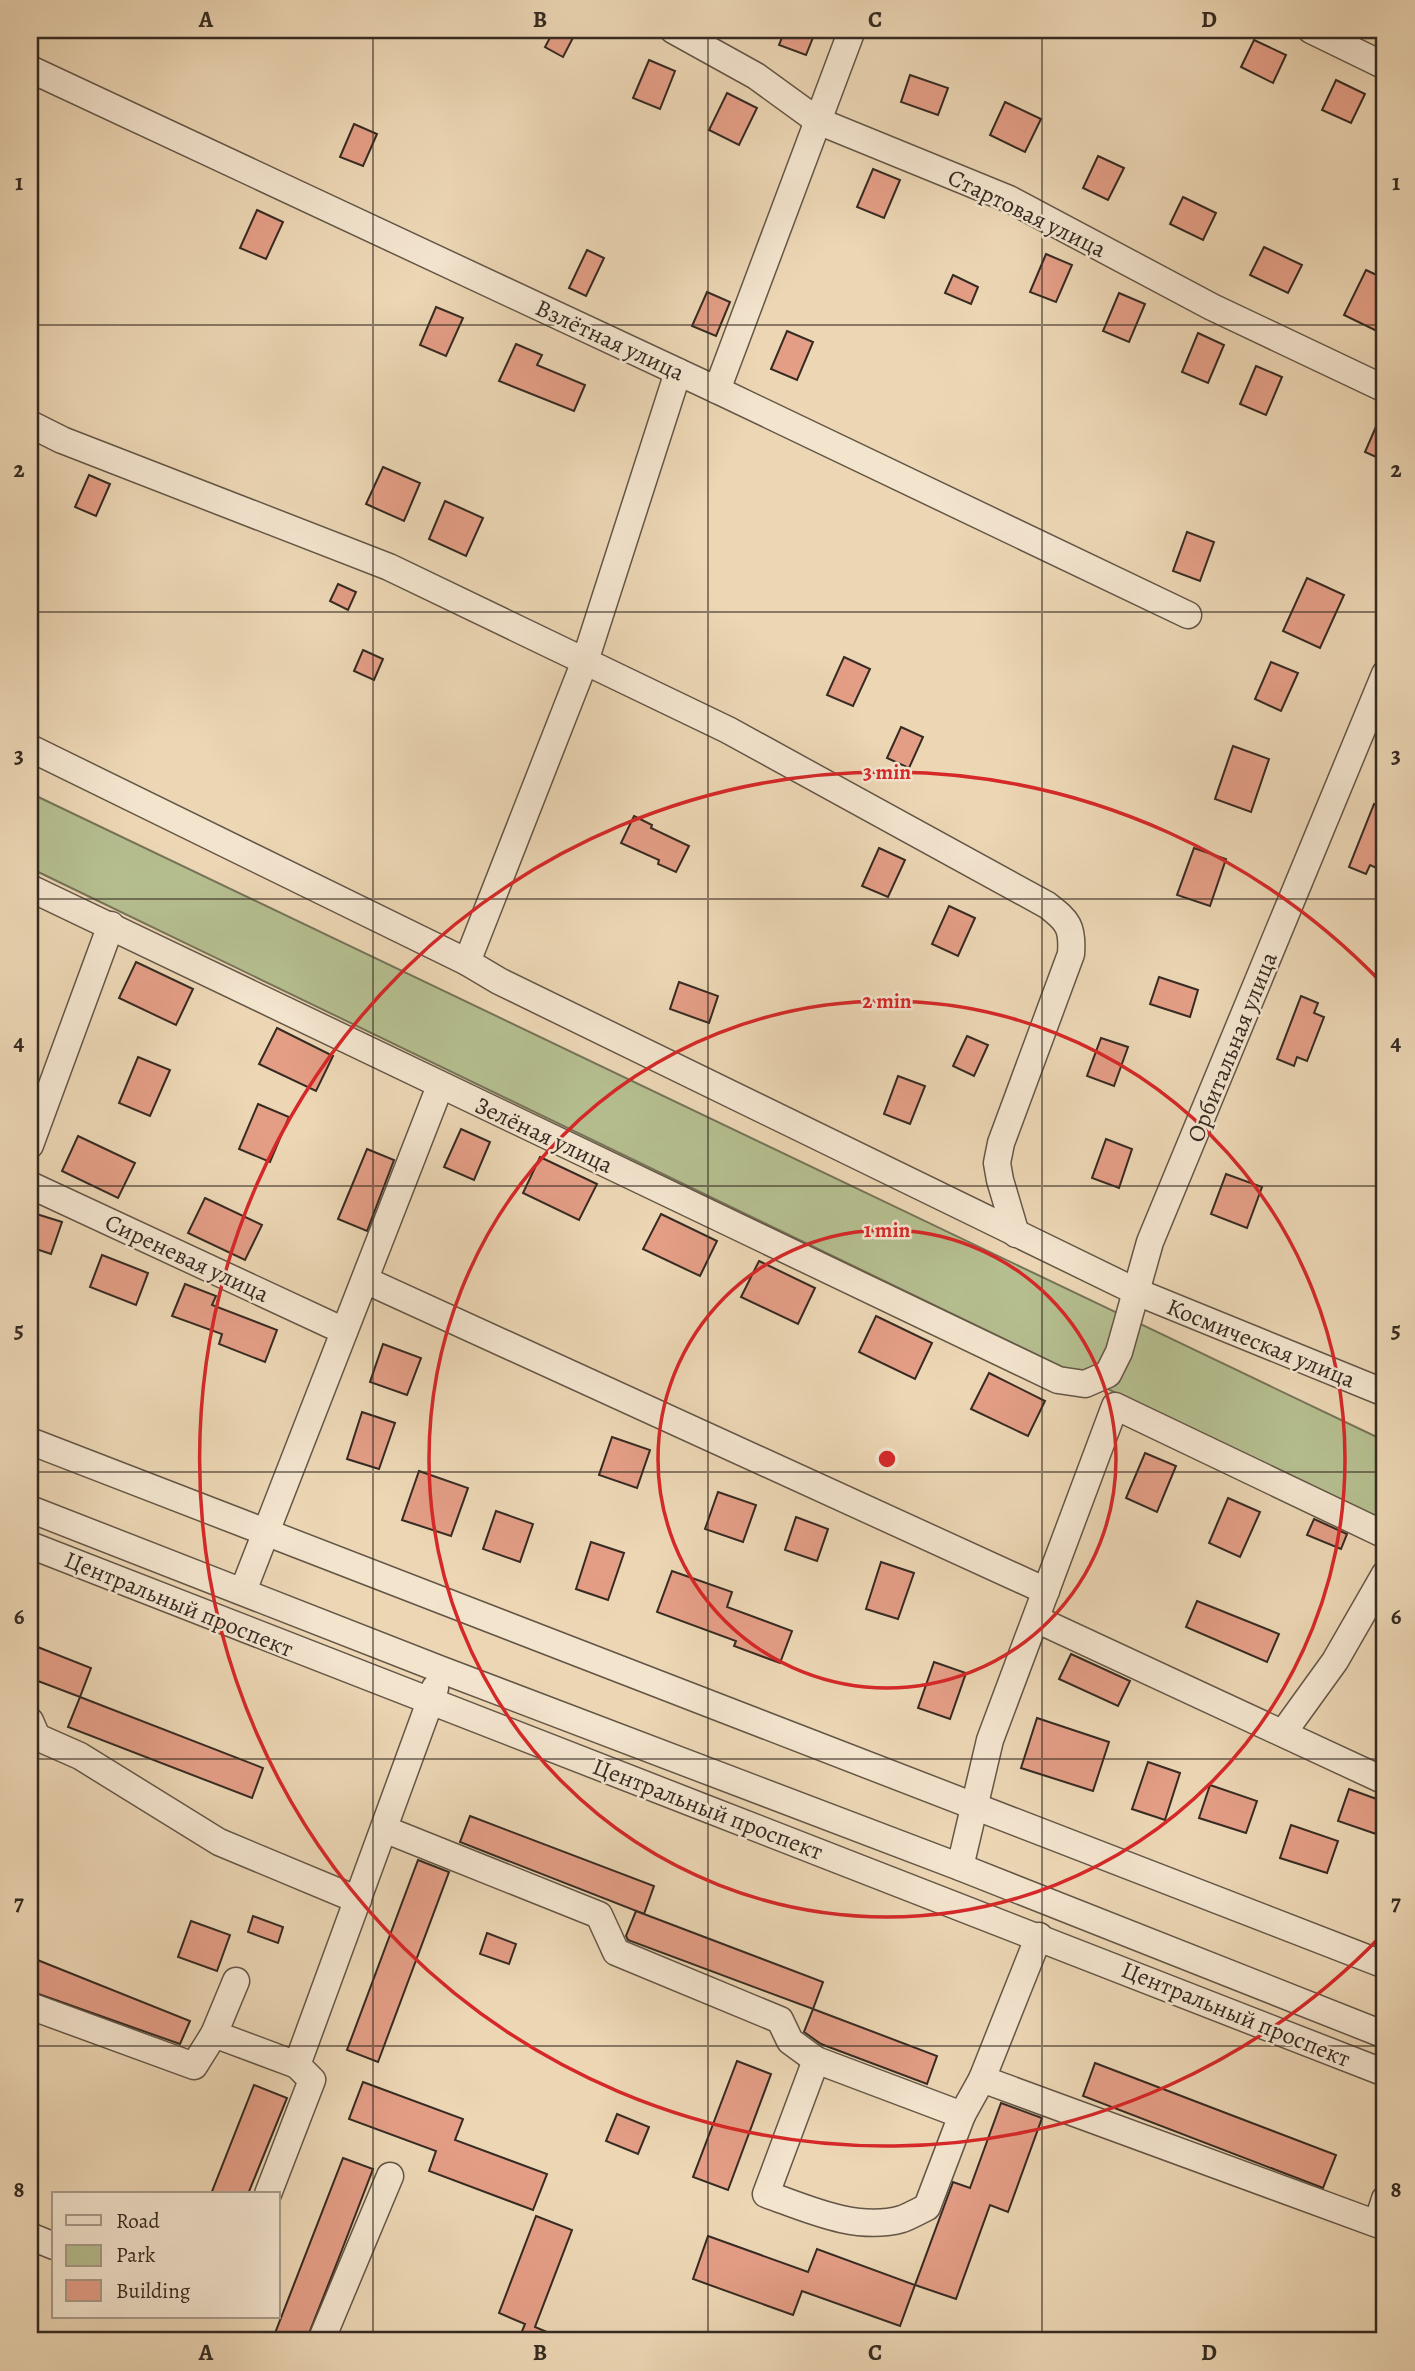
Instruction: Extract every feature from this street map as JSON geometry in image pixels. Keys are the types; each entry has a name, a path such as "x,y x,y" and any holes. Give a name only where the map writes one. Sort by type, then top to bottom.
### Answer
{"street":[{"name":"Стартовая улица","path":"673,30 756,76 818,121 1009,199 1212,307 1385,389"},
{"path":"717,390 852,30"},
{"path":"1311,30 1385,65"},
{"name":"Взлётная улица","path":"30,69 717,390 1188,615"},
{"path":"467,962 585,661 678,372"},
{"path":"30,424 61,440 389,567 728,730 1047,905 1065,918 1072,934 1071,954 1001,1143 997,1163 1016,1234"},
{"name":"Орбитальная улица","path":"1085,1384 1108,1374 1119,1352 1150,1242 1385,674"},
{"name":"Космическая улица","path":"30,748 467,962 499,981 1137,1292 1385,1393"},
{"name":"Зелёная улица","path":"30,888 1058,1380 1085,1384"},
{"path":"30,1145 111,925"},
{"path":"243,1591 440,1086"},
{"name":"Сиреневая улица","path":"30,1185 344,1331"},
{"path":"365,1280 1046,1591"},
{"path":"1085,1384 1115,1406 1385,1535"},
{"path":"960,1867 990,1740 1115,1406"},
{"path":"30,1441 1385,1965"},
{"name":"Центральный проспект","path":"30,1508 442,1670 960,1867 1385,2035"},
{"name":"Центральный проспект","path":"30,1545 429,1703 1039,1936 1385,2073"},
{"path":"1283,1733 1335,1661 1385,1574"},
{"path":"1036,1619 1385,1781"},
{"path":"297,2065 442,1670"},
{"path":"30,1721 37,1737 80,1756 219,1842 358,1899"},
{"path":"384,1829 599,1915 615,1952 780,2020 790,2041 816,2060 962,2115"},
{"path":"816,2060 766,2194 825,2215 871,2223 901,2219 927,2207 962,2115 982,2079 1039,1936"},
{"path":"30,2006 194,2066 214,2034 236,1981"},
{"path":"214,2034 297,2065 312,2080 269,2192"},
{"path":"982,2079 1381,2225 1385,2199"},
{"path":"321,2341 390,2176"}],"green space":[{"path":"30,793 1385,1441 1385,1523 30,868"}],"building":[{"path":"554,30 577,30 563,57 545,47"},
{"path":"785,30 816,30 806,55 779,45"},
{"path":"1254,40 1286,55 1273,83 1241,67"},
{"path":"649,60 675,71 660,109 633,98"},
{"path":"910,75 948,88 938,115 901,102"},
{"path":"1336,80 1365,94 1351,123 1322,110"},
{"path":"727,93 757,108 739,145 709,130"},
{"path":"1005,102 1041,119 1025,152 990,135"},
{"path":"354,124 377,134 363,166 340,157"},
{"path":"1098,156 1124,168 1108,200 1083,188"},
{"path":"873,169 900,180 884,218 857,207"},
{"path":"1183,197 1216,213 1203,240 1170,224"},
{"path":"257,210 283,222 266,259 240,248"},
{"path":"1264,247 1302,265 1288,293 1250,275"},
{"path":"587,250 604,258 586,296 569,288"},
{"path":"1046,254 1072,265 1056,302 1030,292"},
{"path":"1366,270 1385,279 1385,335 1344,315"},
{"path":"953,275 978,287 971,304 945,293"},
{"path":"707,292 730,302 716,336 692,326"},
{"path":"1119,293 1145,304 1129,342 1103,331"},
{"path":"436,307 463,318 446,356 420,345"},
{"path":"787,331 813,342 797,380 771,369"},
{"path":"1198,333 1224,345 1208,383 1182,372"},
{"path":"516,344 542,355 537,365 585,385 574,411 499,381"},
{"path":"1256,366 1282,377 1266,415 1240,404"},
{"path":"1385,406 1385,461 1365,452"},
{"path":"383,467 420,483 404,521 366,504"},
{"path":"89,475 110,484 96,516 75,507"},
{"path":"445,501 483,518 466,556 429,539"},
{"path":"1187,532 1214,542 1200,581 1173,571"},
{"path":"1307,578 1344,595 1320,648 1283,631"},
{"path":"338,584 356,592 348,610 330,601"},
{"path":"363,650 383,659 374,680 354,671"},
{"path":"844,657 870,669 853,706 827,695"},
{"path":"1271,662 1298,673 1281,711 1255,699"},
{"path":"901,727 923,737 909,768 887,758"},
{"path":"1233,746 1269,759 1251,812 1215,799"},
{"path":"1374,804 1385,808 1385,853 1379,869 1370,865 1366,874 1349,867"},
{"path":"634,816 652,825 651,828 689,846 676,872 658,864 659,860 621,843"},
{"path":"879,848 905,860 888,897 862,886"},
{"path":"1194,848 1226,859 1210,906 1177,895"},
{"path":"949,906 975,918 958,956 932,944"},
{"path":"136,962 193,989 176,1025 119,998"},
{"path":"1159,977 1198,990 1190,1017 1150,1004"},
{"path":"679,982 718,996 709,1023 670,1009"},
{"path":"1301,996 1318,1003 1314,1013 1324,1017 1307,1061 1297,1057 1294,1066 1277,1059"},
{"path":"277,1028 333,1056 316,1091 259,1064"},
{"path":"967,1036 988,1045 974,1076 953,1066"},
{"path":"1101,1038 1128,1047 1114,1086 1087,1076"},
{"path":"138,1057 170,1070 150,1116 119,1103"},
{"path":"898,1076 925,1086 910,1124 884,1114"},
{"path":"258,1104 289,1117 270,1162 239,1149"},
{"path":"461,1129 490,1142 474,1180 444,1167"},
{"path":"78,1136 135,1163 118,1198 62,1171"},
{"path":"1106,1139 1132,1149 1119,1188 1092,1178"},
{"path":"367,1149 394,1160 367,1231 338,1219"},
{"path":"540,1157 597,1184 579,1220 523,1193"},
{"path":"1226,1174 1262,1187 1247,1228 1211,1214"},
{"path":"205,1198 262,1225 245,1260 188,1233"},
{"path":"30,1212 62,1222 51,1254 30,1247"},
{"path":"661,1214 717,1241 700,1276 643,1249"},
{"path":"102,1255 148,1273 136,1305 90,1287"},
{"path":"759,1261 815,1288 798,1324 741,1297"},
{"path":"185,1284 216,1296 212,1305 277,1330 265,1362 219,1344 222,1334 172,1316"},
{"path":"876,1316 932,1343 915,1379 859,1352"},
{"path":"383,1344 421,1358 407,1395 370,1382"},
{"path":"989,1373 1045,1401 1028,1436 971,1409"},
{"path":"362,1412 395,1423 379,1469 347,1459"},
{"path":"612,1437 650,1450 637,1488 599,1475"},
{"path":"1145,1453 1176,1466 1157,1512 1126,1498"},
{"path":"419,1471 468,1488 451,1536 402,1520"},
{"path":"718,1492 756,1505 743,1542 705,1529"},
{"path":"1228,1498 1260,1512 1240,1557 1209,1543"},
{"path":"496,1511 533,1524 520,1562 483,1549"},
{"path":"796,1517 828,1529 817,1561 785,1550"},
{"path":"1314,1519 1347,1534 1341,1549 1307,1535"},
{"path":"591,1542 624,1553 608,1600 576,1589"},
{"path":"881,1562 914,1573 898,1619 866,1609"},
{"path":"672,1571 732,1592 727,1607 792,1631 780,1663 734,1646 736,1641 657,1612"},
{"path":"1197,1601 1279,1634 1267,1662 1186,1627"},
{"path":"30,1644 91,1668 80,1697 30,1678"},
{"path":"1071,1654 1130,1681 1118,1706 1059,1679"},
{"path":"934,1662 966,1673 950,1719 918,1708"},
{"path":"80,1697 263,1768 252,1798 68,1727"},
{"path":"1037,1718 1109,1742 1093,1791 1021,1768"},
{"path":"1148,1762 1180,1773 1165,1820 1132,1809"},
{"path":"1210,1785 1257,1801 1246,1833 1199,1818"},
{"path":"1349,1789 1385,1802 1385,1837 1338,1821"},
{"path":"470,1816 654,1886 644,1914 460,1842"},
{"path":"1291,1825 1338,1841 1327,1873 1280,1858"},
{"path":"418,1860 449,1872 378,2062 347,2050"},
{"path":"636,1911 823,1982 813,2009 628,1940 626,1936"},
{"path":"253,1916 283,1927 278,1943 248,1932"},
{"path":"191,1921 230,1935 217,1971 178,1957"},
{"path":"487,1933 516,1944 509,1964 480,1954"},
{"path":"30,1957 190,2021 180,2044 30,1991"},
{"path":"813,2009 937,2056 927,2084 821,2044 804,2032"},
{"path":"737,2061 771,2074 728,2190 693,2177"},
{"path":"1095,2063 1336,2155 1323,2188 1083,2096"},
{"path":"363,2082 463,2119 455,2140 547,2174 533,2210 429,2171 436,2151 349,2119"},
{"path":"254,2085 287,2098 249,2192 212,2192"},
{"path":"1001,2103 1042,2118 1008,2212 990,2205 956,2299 915,2285 953,2182 970,2188"},
{"path":"617,2114 649,2127 638,2154 606,2141"},
{"path":"343,2158 373,2169 340,2255 306,2341 272,2341"},
{"path":"536,2216 572,2230 535,2327 568,2341 518,2341 525,2324 499,2313"},
{"path":"708,2236 808,2272 817,2249 915,2285 900,2326 802,2291 793,2315 693,2279"}]}
